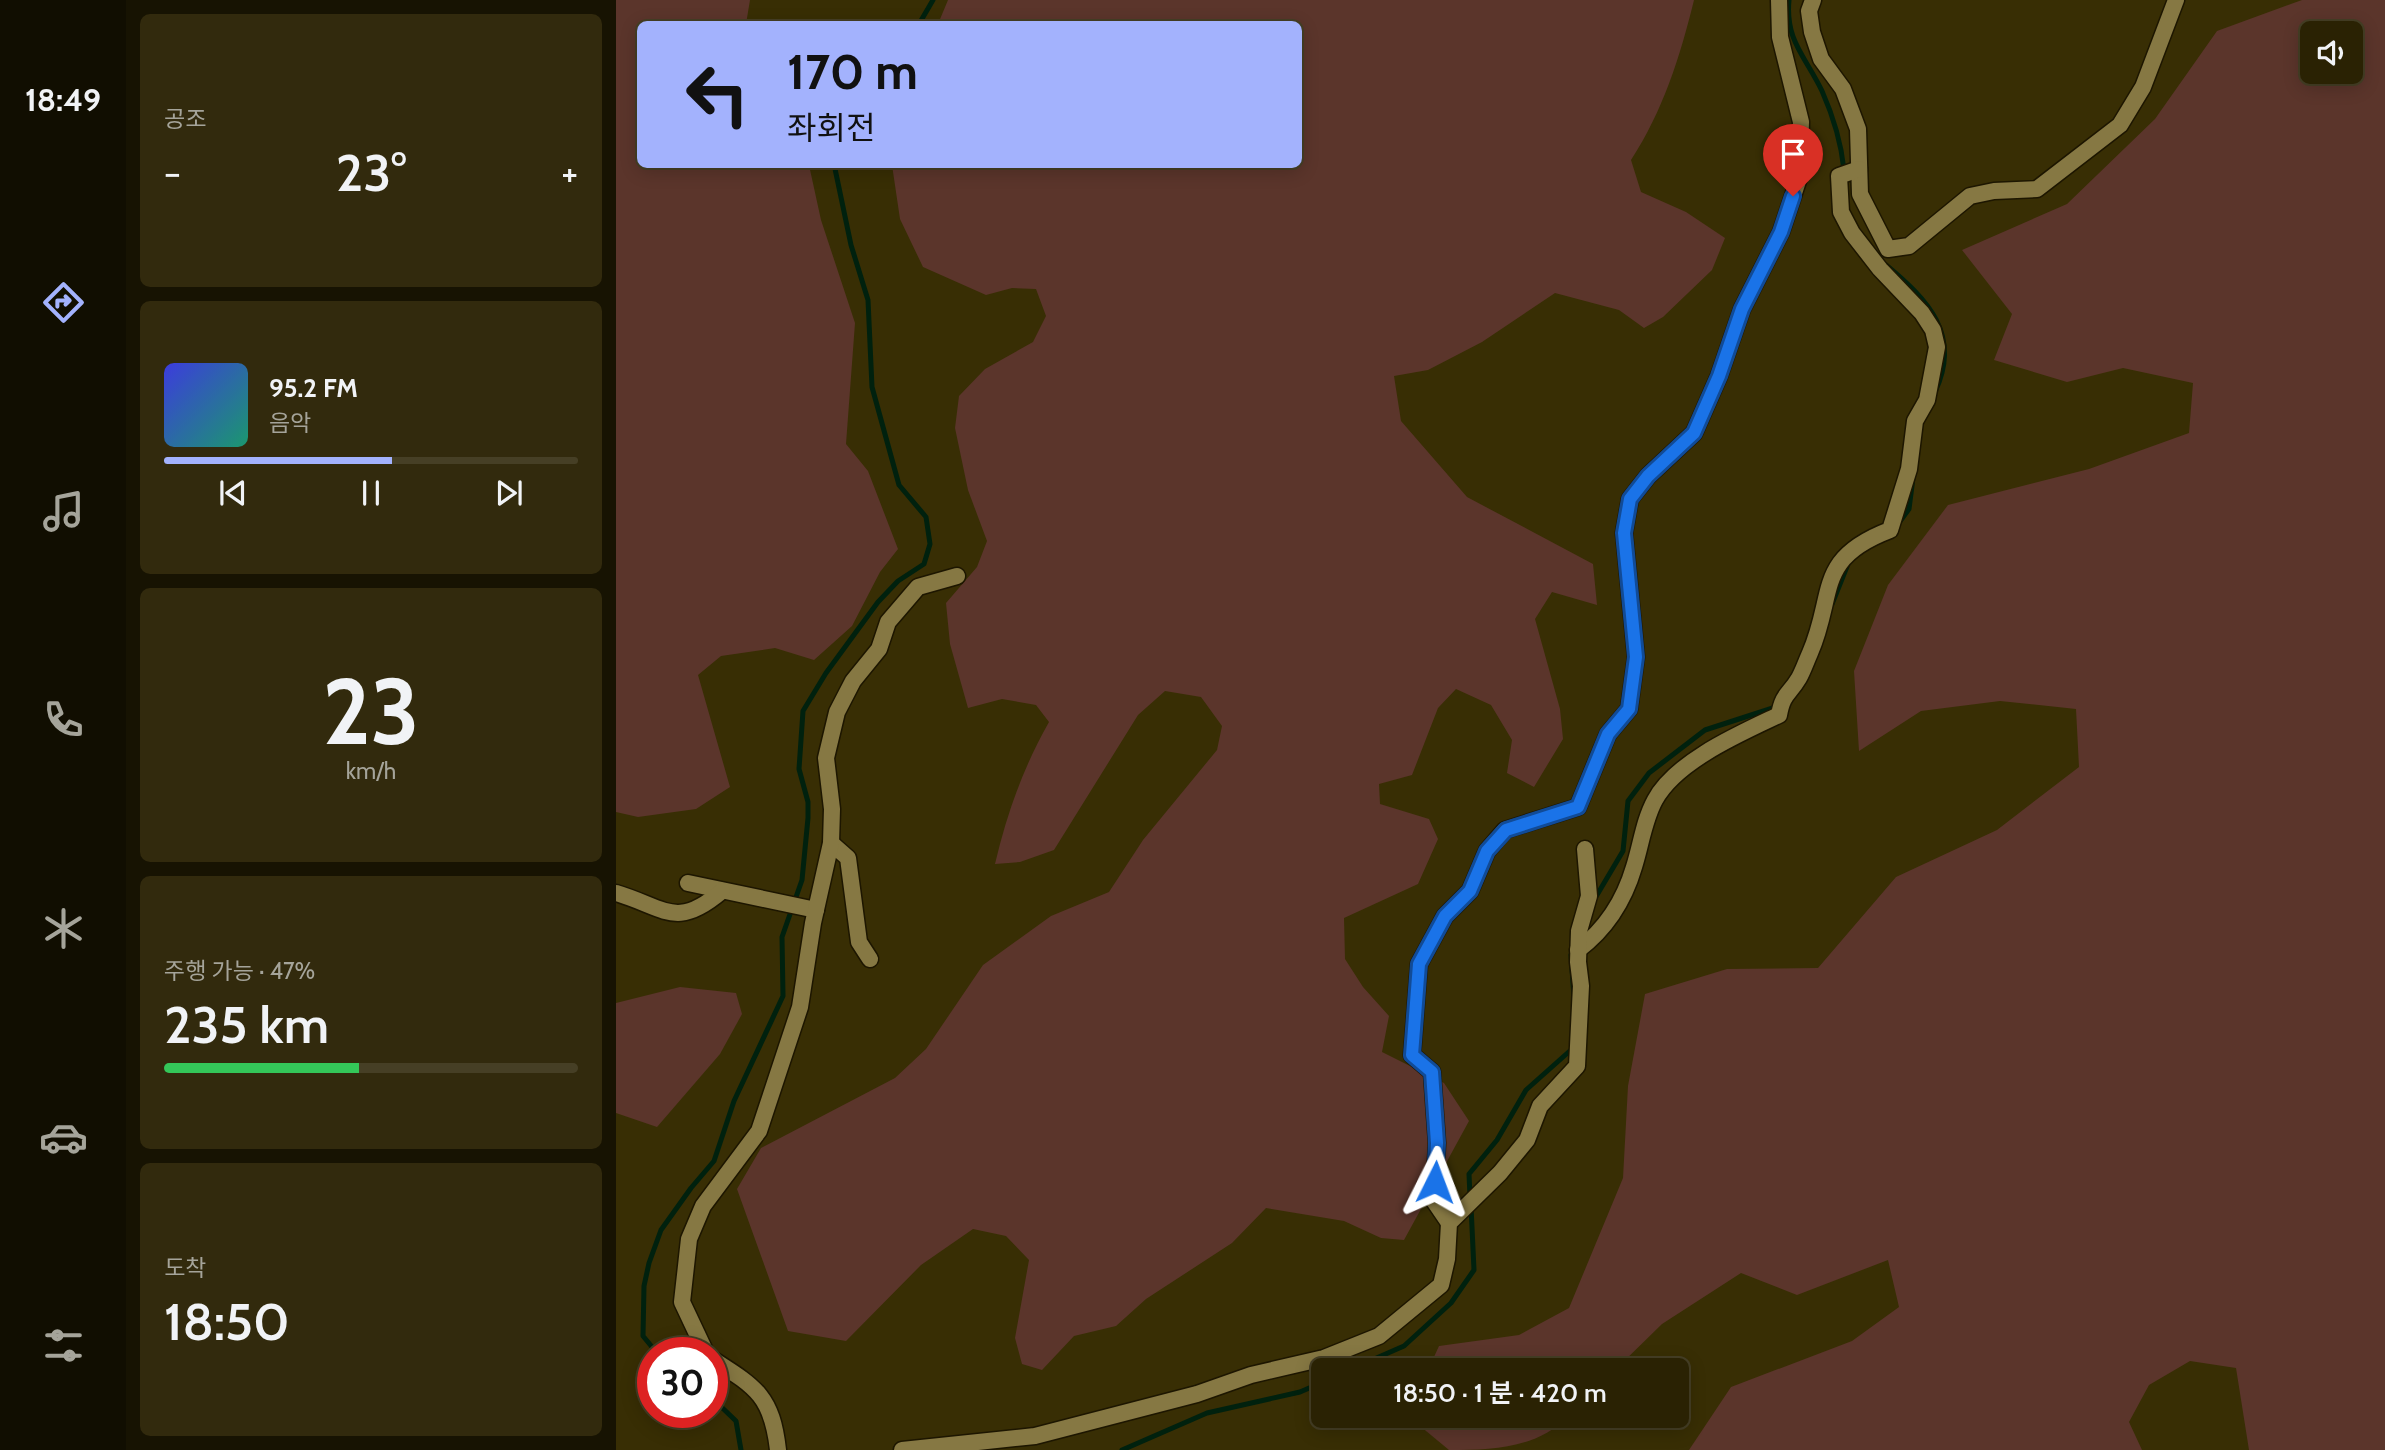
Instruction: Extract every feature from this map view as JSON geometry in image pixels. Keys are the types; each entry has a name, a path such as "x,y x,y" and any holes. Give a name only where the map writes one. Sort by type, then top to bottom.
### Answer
{"street":[{"path":"1450,1223 1434,1202 1437,1143 1432,1072 1412,1055 1419,964 1445,916 1470,891 1487,851 1506,830 1578,807 1608,734 1629,709 1636,657 1624,533 1630,499 1648,476 1694,433 1719,376 1742,309 1781,232 1799,178 1801,122 1780,37 1779,0"},
{"path":"1812,0 1809,11 1821,59 1843,89 1858,128 1860,194 1888,249 1909,246 1970,196 1994,191 2037,188 2120,125 2143,87 2176,0"},
{"path":"1578,950 1598,935 1621,901 1656,798 1711,749 1735,734 1779,715 1782,696 1798,680 1816,639 1832,575 1842,557 1867,539 1890,530 1909,469 1915,421 1927,400 1935,369 1937,347 1933,330 1922,313 1880,269 1852,233 1841,212 1839,176 1858,169"},
{"path":"698,1337 682,1302 689,1238 703,1206 759,1131 800,1007 811,909 831,843 832,809 826,758 837,712 852,681 879,649 888,621 918,587 957,576"},
{"path":"831,843 848,858 859,942 870,959"},
{"path":"902,1450 995,1446 1197,1394 1251,1375 1324,1358 1379,1336 1441,1285 1447,1259 1450,1223 1527,1140 1540,1106 1577,1066 1581,986 1579,931 1590,896 1585,849"},
{"path":"688,883 811,909"},
{"path":"616,893 678,916 704,906 722,891"},
{"path":"728,1369 746,1381 762,1397 774,1420 778,1450"}],"shaded area":[{"path":"616,0 750,0 746,21 637,21 637,168 810,168 821,220 855,323 846,444 868,471 898,549 880,572 852,626 814,660 775,648 721,656 698,675 730,787 696,809 638,817 616,812"},
{"path":"948,0 1694,0 1669,83 1631,160 1641,192 1686,212 1725,238 1712,270 1663,317 1644,328 1619,310 1555,293 1482,342 1428,370 1394,376 1401,421 1467,497 1593,564 1597,605 1552,592 1535,619 1560,709 1563,739 1534,787 1507,773 1512,740 1491,705 1456,689 1438,708 1412,775 1379,784 1380,804 1429,819 1438,839 1418,884 1344,918 1345,959 1363,987 1389,1016 1382,1052 1444,1083 1469,1121 1404,1240 1381,1238 1344,1221 1266,1208 1232,1243 1146,1299 1116,1326 1074,1336 1042,1370 1022,1364 1015,1338 1029,1260 1006,1236 973,1229 921,1265 846,1341 788,1331 737,1189 761,1148 895,1078 926,1049 983,965 1051,916 1109,892 1143,840 1217,750 1222,726 1201,697 1165,691 1138,715 1054,850 1020,862 995,864 1017,791 1049,722 1036,705 1002,699 968,708 950,644 946,603 977,567 987,541 968,490 955,428 959,396 985,369 1033,342 1046,316 1036,289 1012,288 986,295 923,267 900,219 892,168 1302,168 1302,21 939,21"},
{"path":"2302,0 2385,0 2385,1450 2249,1450 2236,1368 2190,1361 2149,1385 2129,1422 2142,1450 1689,1450 1731,1387 1852,1341 1899,1307 1888,1260 1797,1295 1741,1273 1662,1324 1627,1358 1434,1358 1439,1346 1519,1335 1569,1308 1623,1178 1628,1086 1645,994 1727,969 1818,968 1896,877 1997,830 2079,767 2076,709 2000,701 1921,711 1859,751 1854,671 1888,585 1948,505 2089,469 2189,433 2193,383 2123,368 2067,382 1994,360 2012,314 1962,250 2067,204 2155,119 2217,31"},
{"path":"680,987 736,993 742,1014 720,1054 657,1127 616,1113 616,1003"},
{"path":"1422,1428 1554,1428 1513,1445 1449,1450"}],"waterway":[{"path":"921,21 933,0"},
{"path":"1789,0 1793,38 1830,111 1839,139 1844,170"},
{"path":"644,1337 644,1286 661,1230 714,1161 734,1101 783,996 782,937 802,880 808,818 808,802 799,769 803,711 826,673 878,602 898,581 924,564 930,544 926,517 899,485 872,387 868,300 851,245 835,168"},
{"path":"1886,265 1915,292 1936,320 1945,353 1935,392"},
{"path":"1898,524 1909,509 1913,478"},
{"path":"1832,604 1848,564"},
{"path":"1594,900 1623,851 1628,801 1649,773 1705,730 1779,706"},
{"path":"1571,955 1574,997"},
{"path":"1470,1197 1469,1174 1497,1140 1526,1090 1572,1049 1572,1046"},
{"path":"1376,1358 1404,1346 1451,1303 1474,1270 1471,1206"},
{"path":"1122,1450 1207,1413 1311,1387"},
{"path":"728,1413 736,1421 741,1450"}],"route":[{"path":"1435,1182 1437,1143 1432,1072 1412,1055 1419,964 1445,916 1470,891 1487,851 1506,830 1578,807 1608,734 1629,709 1636,657 1624,533 1630,499 1648,476 1694,433 1719,376 1742,309 1781,232 1793,196"}]}
